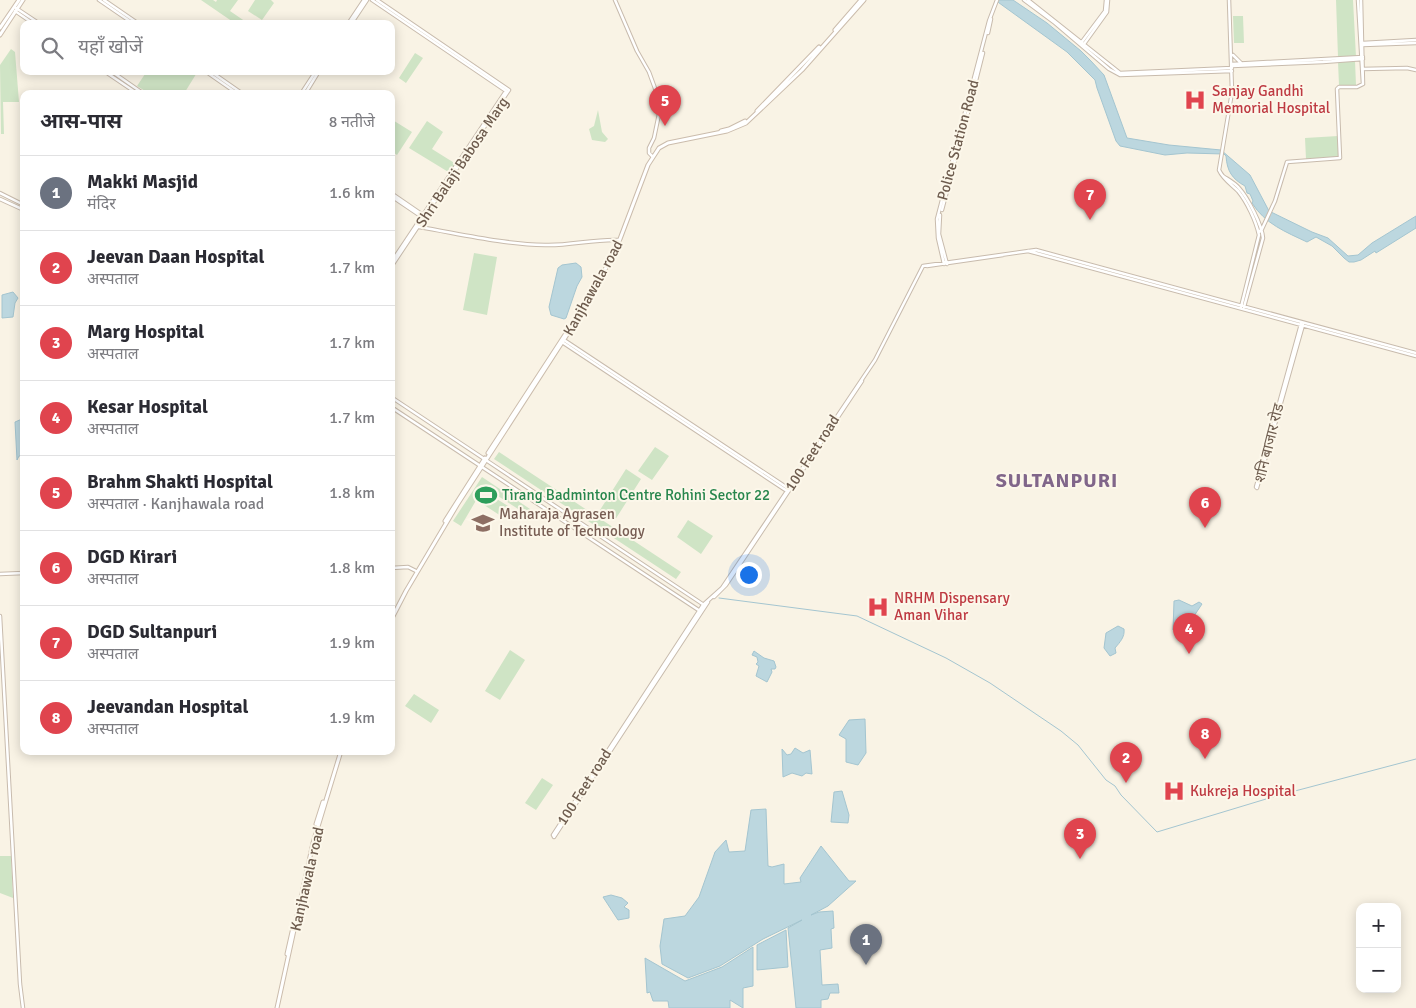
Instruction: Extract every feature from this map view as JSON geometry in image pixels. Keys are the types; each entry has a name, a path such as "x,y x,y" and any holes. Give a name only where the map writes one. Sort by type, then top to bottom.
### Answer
{"main road":[{"path":"0,35 19,0"},
{"path":"0,28 23,0"},
{"path":"652,156 657,147 667,141 727,129 744,122 798,70 863,0"},
{"name":"Kanjhawala road","path":"562,341 590,294 618,240 652,156"},
{"name":"Kanjhawala road","path":"395,608 481,466 592,296 613,254 652,156"},
{"name":"Kanjhawala road","path":"395,612 481,466"},
{"name":"Kanjhawala road","path":"277,1008 313,843 339,755"}],"street":[{"path":"99,0 128,20"},
{"path":"104,0 133,20"},
{"path":"352,20 365,0"},
{"name":"Shri Balaji Babosa Marg","path":"372,0 506,91 395,261"},
{"name":"Shri Balaji Babosa Marg","path":"377,0 509,89 423,216"},
{"path":"615,0 637,51 650,72 660,102 655,134 649,148 652,156"},
{"path":"1026,0 1082,44 1109,69 1120,74 1187,72 1362,58"},
{"path":"1082,44 1099,21 1105,10 1107,0"},
{"path":"1229,0 1232,92 1224,146 1218,170 1243,198 1258,232 1259,240 1243,307"},
{"path":"1360,0 1362,58"},
{"path":"1258,232 1262,229 1271,209 1287,162 1340,158 1337,89 1339,87 1357,87 1363,84 1360,0"},
{"name":"Police Station Road","path":"945,263 938,238 937,219 996,1"},
{"path":"15,9 29,20"},
{"path":"15,9 33,20"},
{"path":"1363,44 1416,42"},
{"path":"1232,54 1242,64"},
{"path":"1232,67 1242,64 1362,58"},
{"path":"1362,70 1407,68 1416,70"},
{"path":"110,75 132,90"},
{"path":"116,75 138,90"},
{"path":"211,75 232,90"},
{"path":"216,75 237,90"},
{"path":"306,90 315,75"},
{"path":"1222,176 1239,188 1262,229 1263,238 1243,307"},
{"path":"0,193 20,203"},
{"path":"395,198 423,216"},
{"path":"0,199 20,208"},
{"path":"417,227 490,240 527,244 566,245 618,240"},
{"name":"Shri Balaji Babosa Marg","path":"395,257 417,227"},
{"path":"945,263 998,257 1004,254 1026,251 1416,354"},
{"name":"100 Feet road","path":"701,611 565,815 553,837 701,611 704,605 722,588 862,379 883,346 924,266 945,263"},
{"name":"शनि बाजार रोड","path":"1302,324 1257,488 1256,487 1302,324"},
{"path":"562,341 789,490"},
{"path":"395,400 704,605"},
{"path":"395,410 701,611"},
{"path":"490,473 494,466"},
{"path":"395,568 408,567 416,571"},
{"path":"0,574 20,573"},
{"path":"0,616 20,984 23,1008"}],"green space":[{"path":"201,0 213,0 216,2 217,0 238,0 230,11 243,20 230,20"},
{"path":"255,0 271,0 274,3 262,20 248,11"},
{"path":"1336,0 1353,0 1356,57 1338,57"},
{"path":"1233,16 1243,16 1244,43 1234,43"},
{"path":"11,49 15,52 19,102 3,102 4,134 1,134 0,65"},
{"path":"415,53 423,58 406,83 399,78"},
{"path":"1355,61 1356,85 1339,85 1338,62"},
{"path":"144,75 196,75 186,90 144,90 137,86"},
{"path":"598,110 602,132 608,139 605,142 592,140 589,129 594,126"},
{"path":"395,121 412,132 397,155 395,154"},
{"path":"427,121 443,132 432,149 456,164 450,173 409,148"},
{"path":"1338,136 1339,157 1306,159 1305,138"},
{"path":"474,253 497,257 487,315 463,310"},
{"path":"655,447 669,456 652,480 638,471"},
{"path":"499,452 681,572 676,579 494,459"},
{"path":"626,469 641,479 615,520 600,510"},
{"path":"482,477 533,511 529,516 484,487 461,526 453,521"},
{"path":"481,496 489,501 492,496 511,508 509,514 504,518 478,501"},
{"path":"688,520 713,536 701,554 677,537"},
{"path":"510,650 525,660 500,700 485,691"},
{"path":"414,694 439,710 431,723 405,706"},
{"path":"542,778 553,785 536,810 525,803"},
{"path":"0,856 11,856 13,898 0,893"}],"water":[{"path":"995,0 1013,0 1047,23 1091,61 1104,75 1127,138 1169,145 1221,150 1250,175 1269,211 1328,238 1348,256 1358,255 1372,243 1416,216 1416,228 1376,253 1375,251 1361,260 1349,262 1332,246 1316,237 1307,242 1276,227 1263,217 1252,203 1253,201 1250,194 1247,193 1245,186 1231,174 1224,154 1187,153 1165,155 1120,146 1116,141 1095,80 1067,52"},
{"path":"576,263 581,267 582,277 566,318 551,315 549,307 558,268 562,265"},
{"path":"13,292 18,298 15,303 13,317 2,318 2,295"},
{"path":"20,420 20,456 17,460 15,422"},
{"path":"1179,600 1192,606 1199,602 1202,604 1192,619 1173,630 1174,601"},
{"path":"1118,626 1124,629 1124,634 1115,648 1116,653 1110,656 1104,648 1106,633"},
{"path":"754,651 764,658 774,661 776,667 771,669 772,672 767,682 756,676 759,666 756,664 758,662 757,657 752,655"},
{"path":"865,719 866,753 858,765 846,762 846,739 839,735 849,720"},
{"path":"795,748 803,753 810,750 812,774 806,773 802,776 792,773 783,777 782,749 787,755 791,754"},
{"path":"842,791 849,815 848,823 831,822 834,792"},
{"path":"766,809 768,866 784,864 784,884 801,882 800,878 821,846 849,881 856,881 828,906 811,915 819,912 833,911 834,928 831,929 832,948 820,950 822,985 838,984 839,993 830,993 828,999 821,1000 821,1008 796,1008 788,928 802,920 763,939 720,966 688,978 662,964 660,946 664,919 685,916 699,897 715,852 726,840 729,852 745,851 751,810"},
{"path":"611,895 622,898 628,903 624,907 629,910 629,918 618,920 603,897"},
{"path":"786,930 788,967 757,970 757,945"},
{"path":"753,947 753,986 743,988 743,1008 730,1000 730,1008 669,1008 668,1001 653,1001 650,992 647,993 645,958 685,981 722,967"}],"waterway":[{"path":"719,598 857,616 946,658 990,683 1061,731 1078,745 1106,780 1115,786 1121,795 1157,832 1276,796 1416,759"}],"place":[{"name":"Sanjay Gandhi Memorial Hospital","path":"1195,100"},
{"name":"Brahm Shakti Hospital","path":"665,126"},
{"name":"DGD Sultanpuri","path":"1090,220"},
{"name":"Tirang Badminton Centre Rohini Sector 22","path":"486,495"},
{"name":"Maharaja Agrasen Institute of Technology","path":"483,523"},
{"name":"DGD Kirari","path":"1205,528"},
{"name":"NRHM Dispensary Aman Vihar","path":"878,607"},
{"name":"Kesar Hospital","path":"1189,654"},
{"name":"Jeevandan Hospital","path":"1205,759"},
{"name":"Jeevan Daan Hospital","path":"1126,783"},
{"name":"Kukreja Hospital","path":"1174,791"},
{"name":"Marg Hospital","path":"1080,859"},
{"name":"Makki Masjid","path":"866,965"}],"district":[{"name":"SULTANPURI","path":"1057,480"}]}
